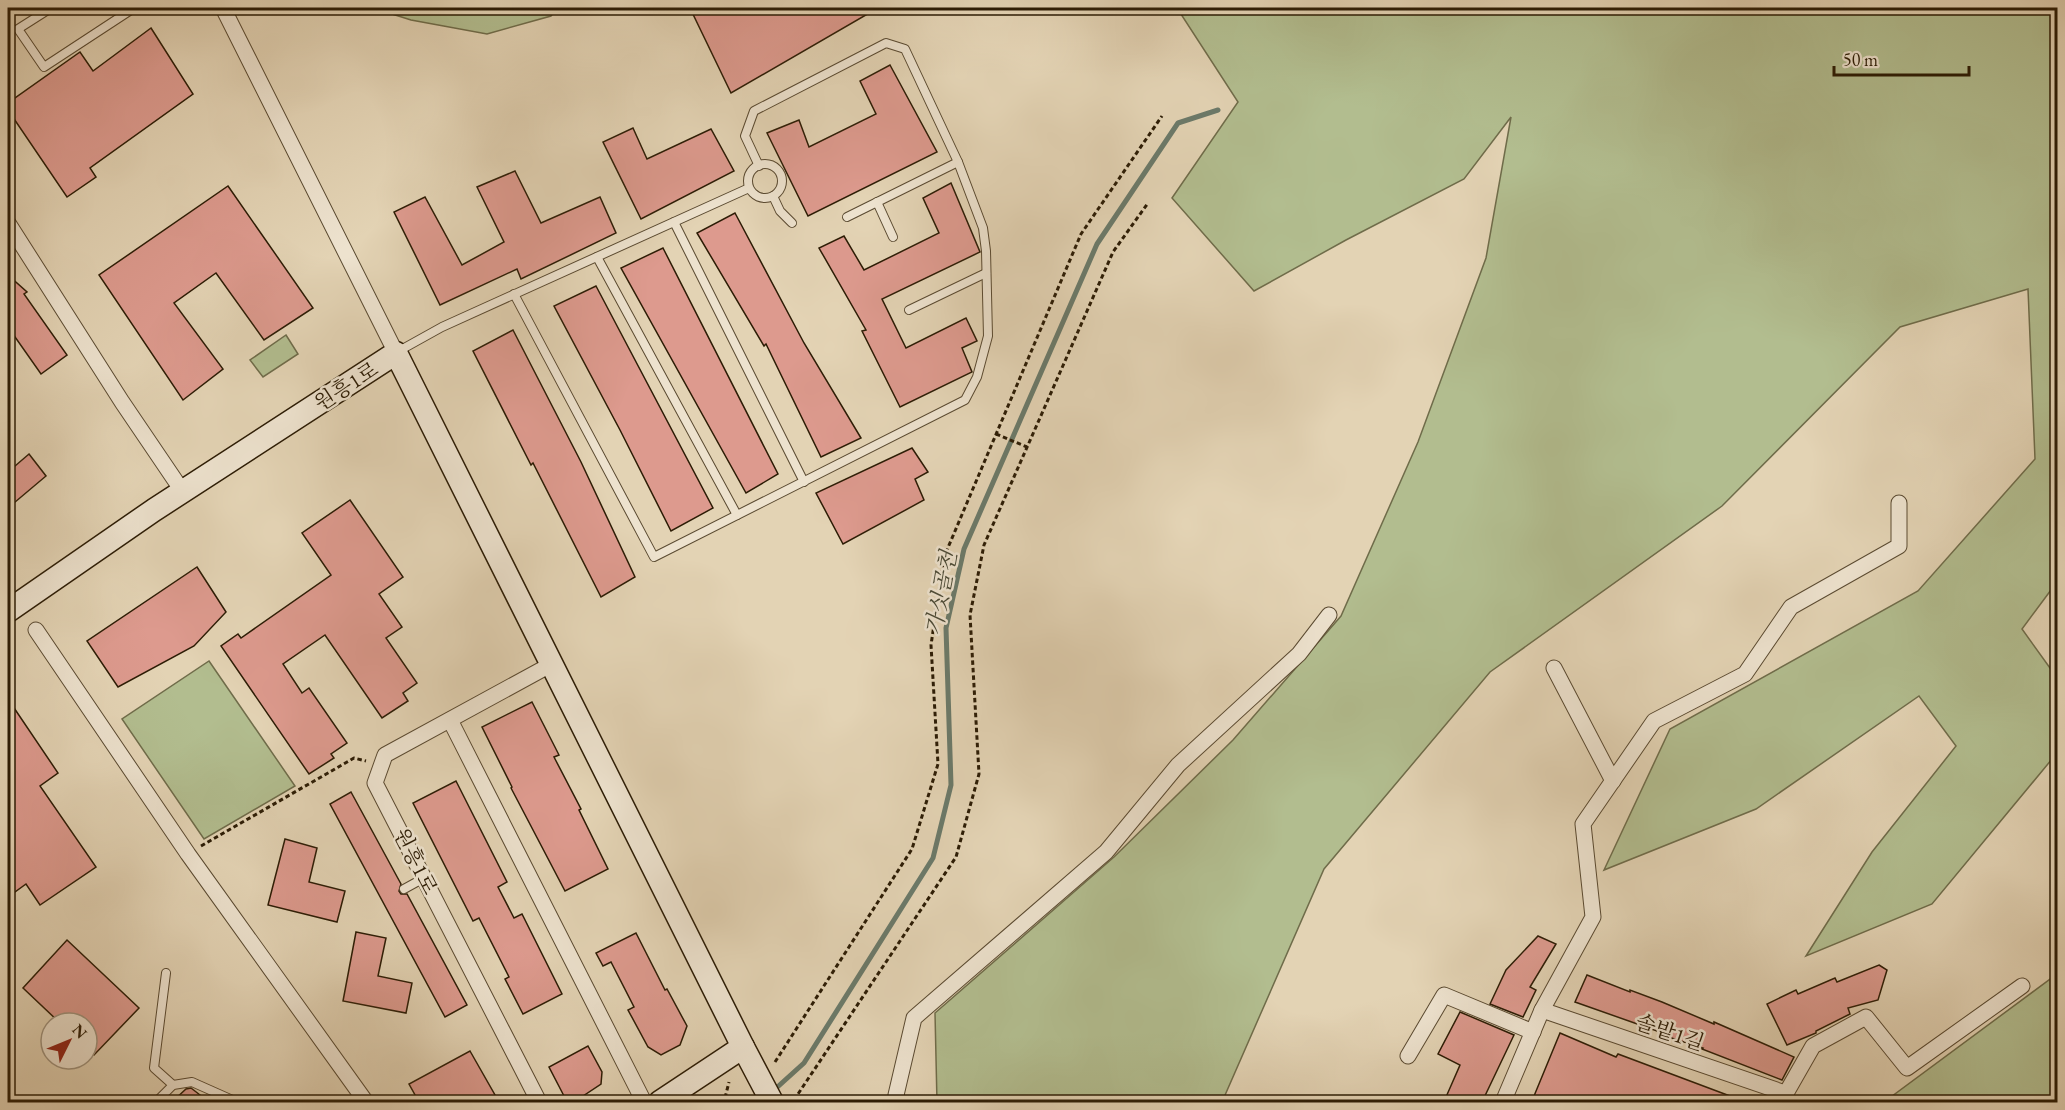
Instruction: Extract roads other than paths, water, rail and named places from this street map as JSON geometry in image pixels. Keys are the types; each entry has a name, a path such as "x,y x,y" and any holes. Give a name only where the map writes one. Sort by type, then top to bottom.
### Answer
{"street":[{"path":"223,8 396,353"},
{"path":"8,223 122,402 183,492"},
{"name":"원흥1로","path":"8,611 183,492 396,353 743,1047 761,1080 783,1101"},
{"path":"1503,1102 1542,1010 1593,917 1583,824 1654,722 1745,674 1791,607 1899,546 1899,503"},
{"path":"899,1102 896,1095 914,1018 1106,852 1178,765 1299,654 1329,615"},
{"path":"36,630 188,854 366,1102"},
{"name":"원흥1로","path":"539,1102 375,783 385,755 552,664"},
{"path":"1554,668 1613,781"},
{"path":"450,720 644,1102"},
{"path":"1783,1098 1813,1046 1866,1017 1907,1068 2022,986"},
{"path":"1408,1056 1444,995 1533,1032"},
{"name":"솔밭1길","path":"1542,1010 1783,1098"},
{"path":"660,1102 743,1047"}],"lane":[{"path":"51,8 18,29 44,68 134,8"},
{"path":"514,294 654,557 965,400 977,377 988,336 987,273 983,228 958,162 905,50 886,43 754,111 745,136 759,166"},
{"path":"847,217 958,162"},
{"path":"770,165 778,171 780,187 773,196 768,198 757,196 749,188 750,172 759,166 770,165"},
{"path":"396,353 442,327 749,188"},
{"path":"773,196 780,211 792,223"},
{"path":"877,202 893,237"},
{"path":"674,222 804,482"},
{"path":"597,257 737,515"},
{"path":"909,310 987,273"},
{"path":"404,889 424,878"},
{"path":"166,973 154,1068 172,1085"},
{"path":"156,1102 172,1085 192,1082 237,1102"}],"waterway":[{"name":"가싯골천","path":"773,1091 804,1063 933,858 951,785 946,628 964,549 1097,244 1178,123 1218,110"}]}
